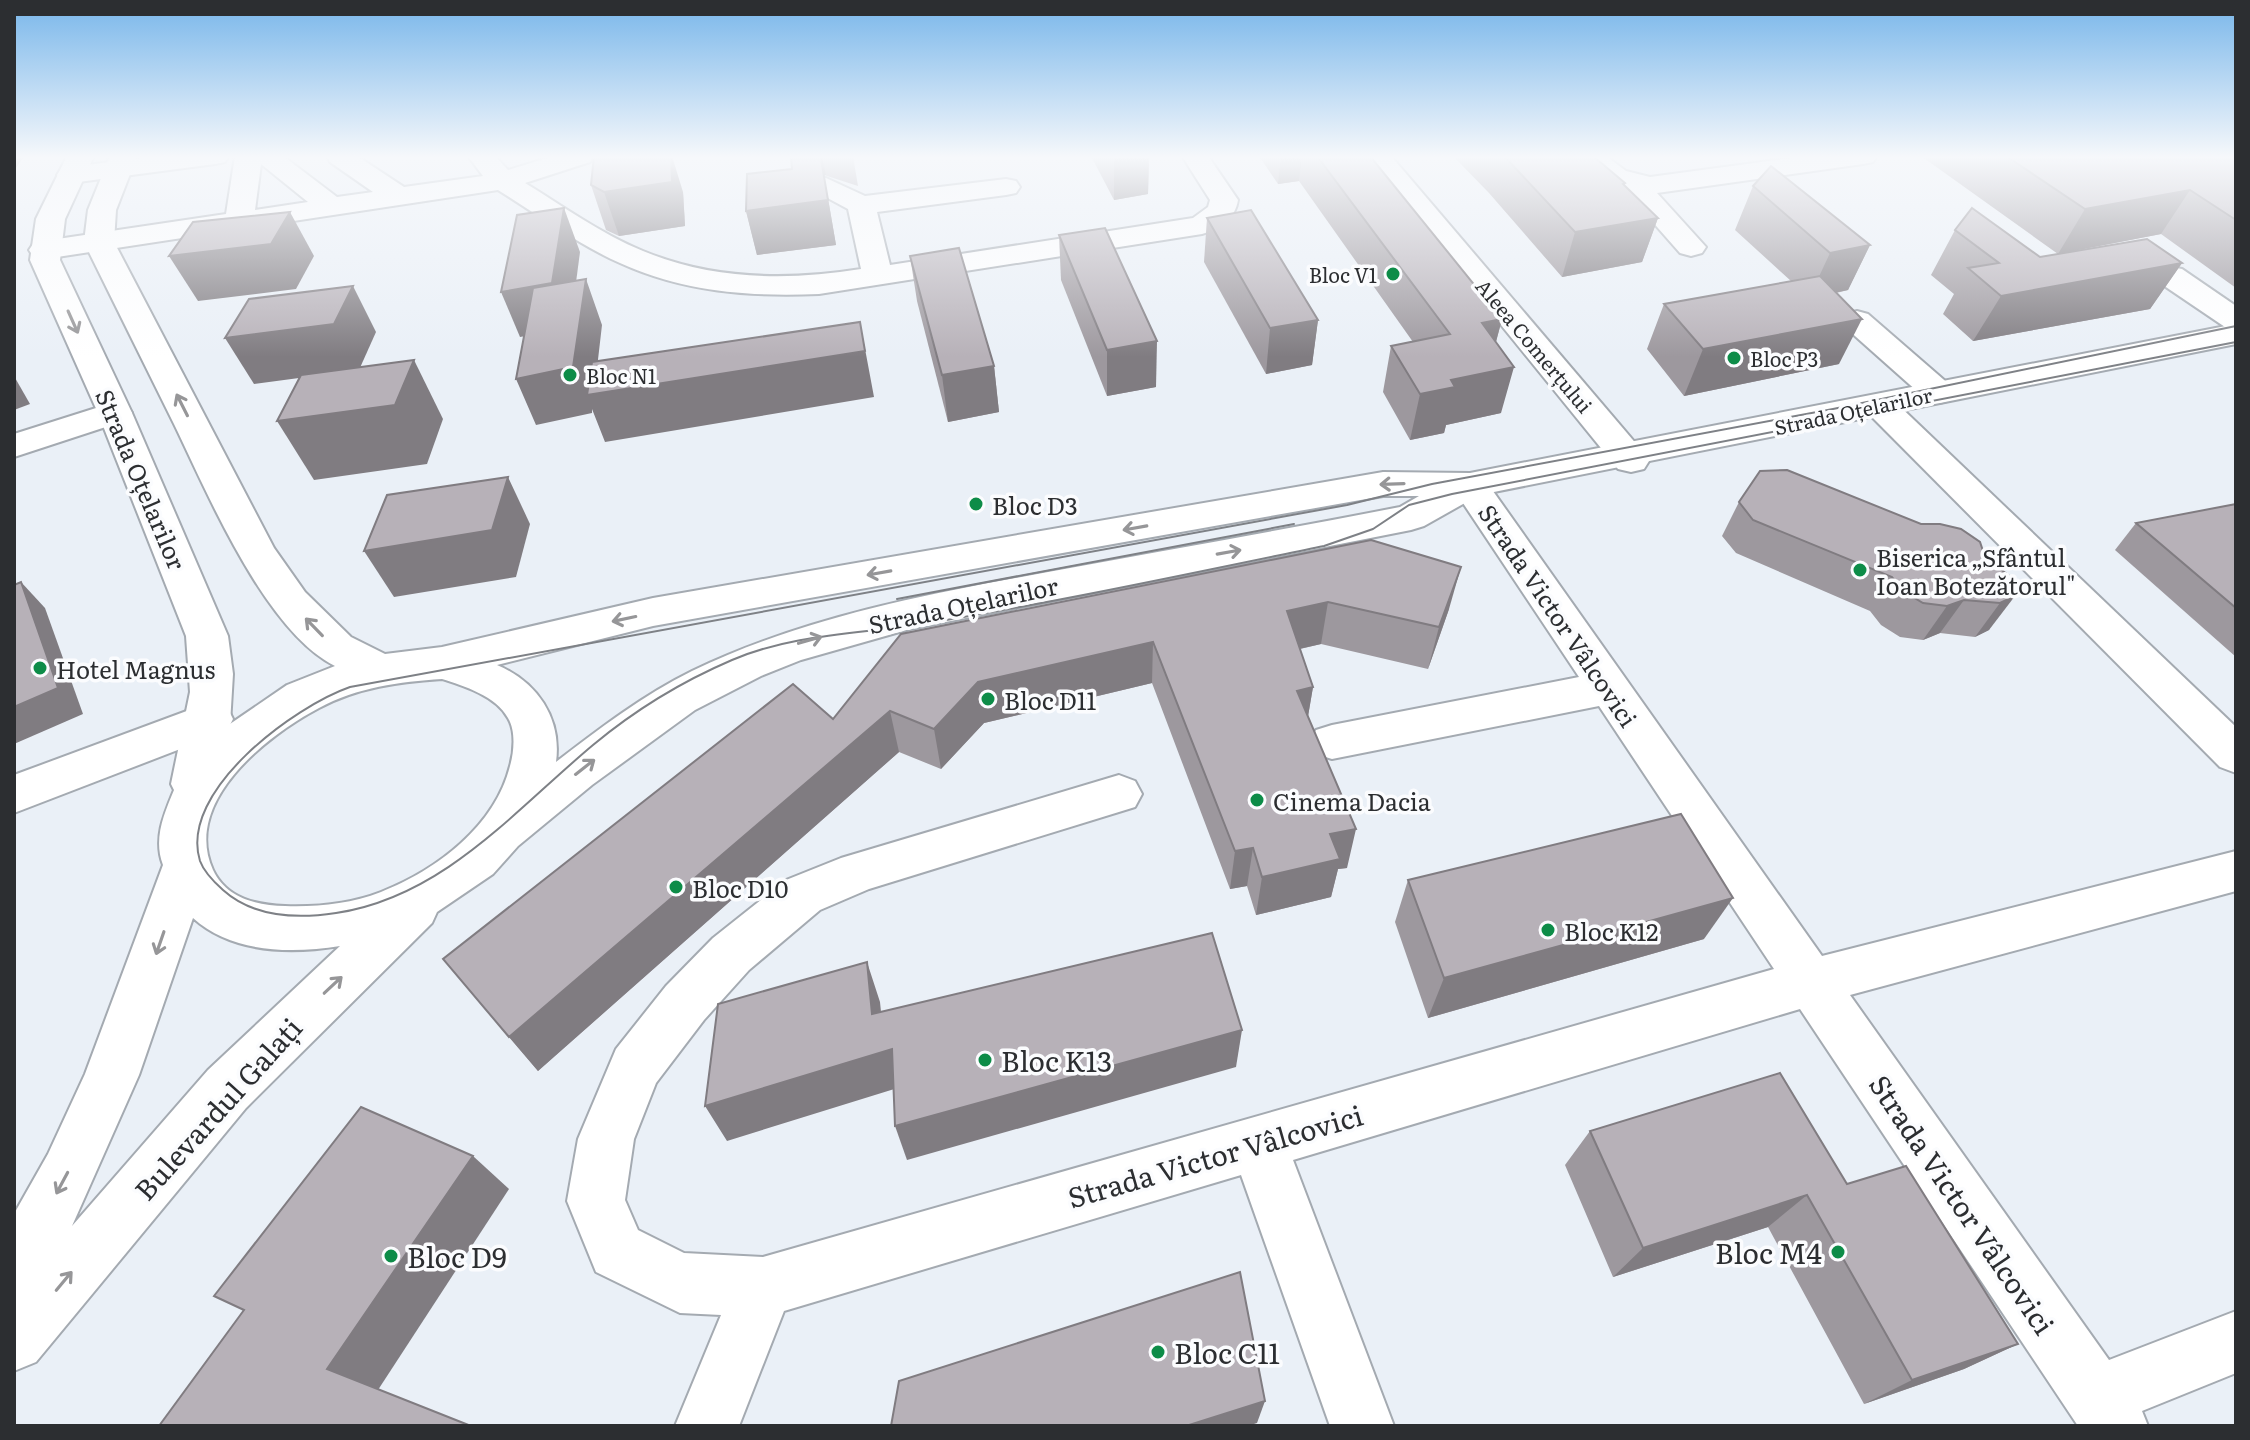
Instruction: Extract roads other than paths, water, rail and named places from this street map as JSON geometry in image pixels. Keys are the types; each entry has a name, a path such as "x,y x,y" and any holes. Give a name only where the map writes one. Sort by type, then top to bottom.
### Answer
{"main road":[{"path":"50,223 44,250 231,223"},
{"path":"101,223 99,242 257,553 312,625 336,648 379,669"},
{"path":"570,223 633,258 717,283 769,287 819,285 878,277 1205,223"},
{"path":"865,223 878,277"},
{"name":"Aleea Comerțului","path":"1433,223 1629,458"},
{"path":"1669,223 1691,247"},
{"name":"Strada Oțelarilor","path":"44,250 45,260 115,413 207,636 212,660 211,719 187,814"},
{"path":"2171,276 2231,336"},
{"path":"1857,321 1939,393"},
{"name":"Strada Oțelarilor","path":"187,814 207,774 241,738 283,707 330,684 379,669 442,663 653,612 1368,486 1399,483 1470,485 1629,458 2231,336"},
{"path":"1879,405 2236,755"},
{"path":"14,446 115,413"},
{"name":"Strada Oțelarilor","path":"502,832 660,712 704,685 794,645 948,605 1411,517 1470,485"},
{"name":"Strada Victor Vâlcovici","path":"1470,485 2106,1412"},
{"path":"185,869 208,904 251,926 309,930 374,917 435,889 473,862 502,832 531,784 537,741 523,705 508,691 492,679 442,663"},
{"path":"1332,742 1609,688"},
{"path":"14,794 211,719"},
{"name":"Strada Victor Vâlcovici","path":"1119,794 858,872 803,895 731,954 685,1003 635,1067 606,1139 596,1201 617,1251 680,1283 763,1287 1811,982 2236,871"},
{"path":"14,1269 88,1134 130,1030 185,869 182,842 187,814"},
{"name":"Bulevardul Galați","path":"14,1340 227,1089 321,995 435,889"},
{"path":"1258,1143 1362,1426"},
{"path":"707,1426 763,1287"},
{"path":"2106,1412 2236,1342"}],"tram line":[{"path":"2236,326 1833,409 1432,484 1347,505 350,687 300,712 246,755 223,780 206,807 198,834 200,861 223,890 262,911 321,915 375,904 444,870 475,848 593,745 643,708 696,677 756,651 805,639 929,623 1028,605 1324,546 1373,529 1409,505 1452,494 2236,342"},
{"path":"897,599 1294,524"}],"place":[{"name":"Bloc V1","path":"1393,274"},
{"name":"Bloc P3","path":"1734,358"},
{"name":"Bloc N1","path":"570,375"},
{"name":"Bloc D3","path":"976,504"},
{"name":"Biserica „Sfântul Ioan Botezătorul\"","path":"1860,570"},
{"name":"Hotel Magnus","path":"40,668"},
{"name":"Bloc D11","path":"988,699"},
{"name":"Cinema Dacia","path":"1257,800"},
{"name":"Bloc D10","path":"676,887"},
{"name":"Bloc K12","path":"1548,930"},
{"name":"Bloc K13","path":"985,1060"},
{"name":"Bloc M4","path":"1838,1252"},
{"name":"Bloc D9","path":"391,1256"},
{"name":"Bloc C11","path":"1158,1352"}]}
